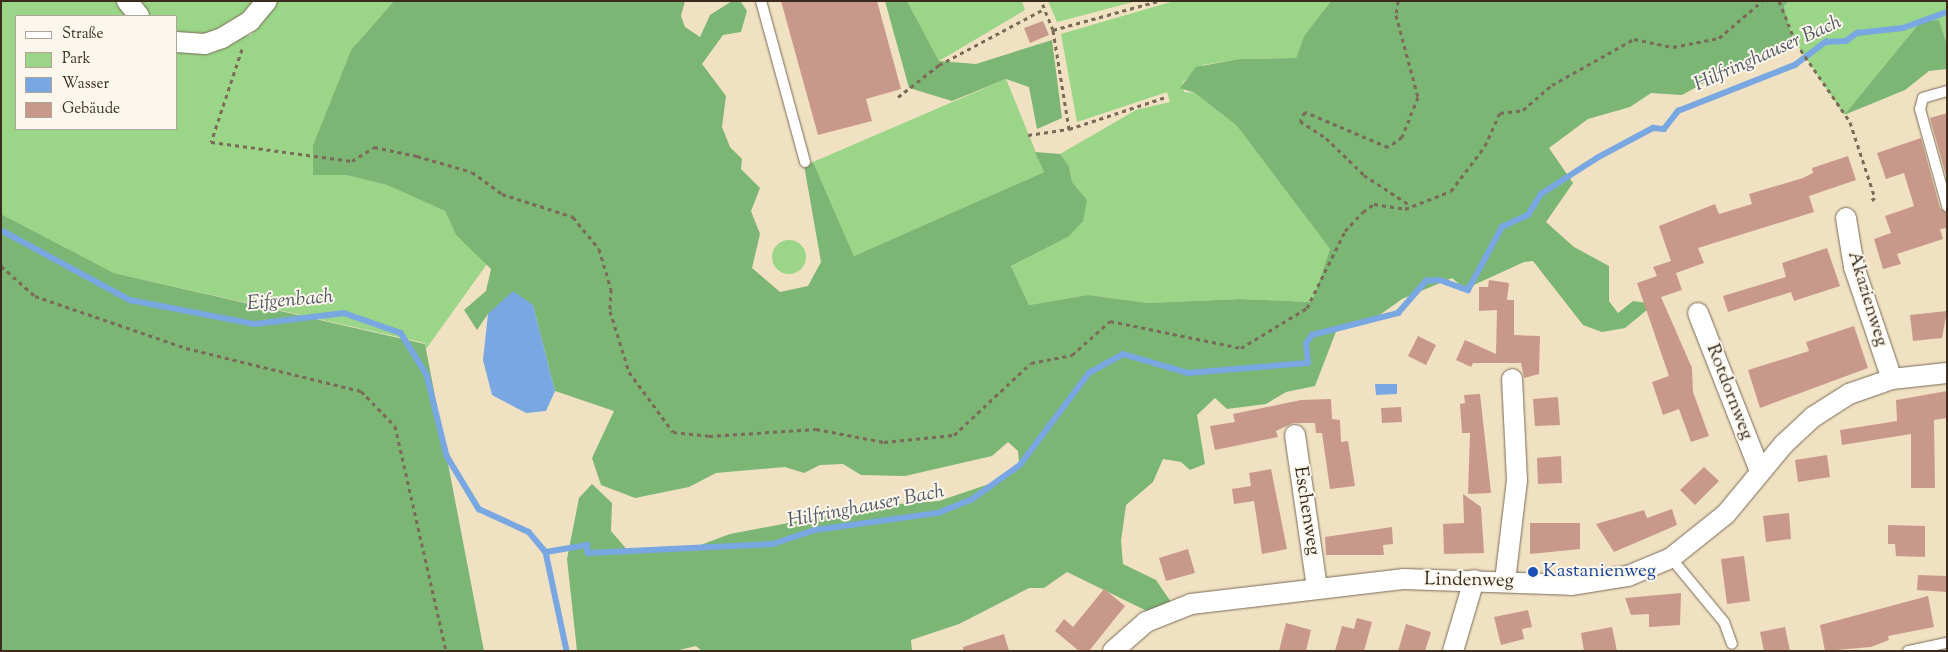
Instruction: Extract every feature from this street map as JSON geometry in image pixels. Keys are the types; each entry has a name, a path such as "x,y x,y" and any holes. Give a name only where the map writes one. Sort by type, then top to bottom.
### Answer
{"street":[{"path":"127,1 138,15"},
{"path":"178,42 206,44 242,26 267,1"},
{"name":"Akazienweg","path":"1846,218 1854,267 1892,379"},
{"name":"Rotdornweg","path":"1698,313 1760,471"},
{"name":"Lindenweg","path":"1113,651 1146,622 1191,604 1318,587 1403,579 1504,581 1571,585 1628,576 1671,558 1726,514 1760,471 1813,417 1849,394 1892,379 1947,373"},
{"path":"1504,581 1517,480 1512,379"},
{"name":"Eschenweg","path":"1295,435 1318,587"},
{"path":"1453,651 1474,580"}],"lane":[{"path":"761,1 805,162"},
{"path":"1947,91 1923,98 1920,109 1947,206"},
{"path":"1671,558 1724,622 1732,644"},
{"path":"1908,651 1947,643"}],"path":[{"path":"1041,1 1053,30 1069,129"},
{"path":"1053,30 1158,1"},
{"path":"1398,1 1396,15 1418,97 1402,137 1388,147 1305,112 1300,121 1326,138 1364,175 1411,206"},
{"path":"242,26 244,41 211,142 352,161 374,147 400,152 472,172 502,194 573,218 599,249 611,290 610,312 629,372 665,423 683,436 816,429 884,442 954,434 1009,389 1031,363 1072,356 1110,322 1241,348 1307,308 1345,231 1363,212 1374,204 1411,206 1457,185 1485,146 1500,113 1523,110 1552,86 1634,39 1673,47 1719,38 1762,1"},
{"path":"1779,1 1796,44 1850,122 1875,198 1870,201"},
{"path":"898,97 939,65 1044,9"},
{"path":"1028,135 1069,129 1166,97"},
{"path":"1,266 35,296 186,348 361,391 395,426 446,651"}],"green space":[{"path":"1,1 116,1 130,15 15,15 15,130 178,130 178,48 251,35 275,1 394,1 351,50 313,145 313,174 346,175 387,185 445,211 456,235 487,264 426,349 425,343 114,273 1,214"},
{"path":"125,1 259,1 214,35 178,35 178,15 146,15"},
{"path":"394,1 685,1 681,16 685,27 700,37 710,15 732,1 741,2 747,11 741,32 723,35 702,64 726,96 722,127 730,147 742,159 741,169 760,188 751,211 760,234 752,268 780,292 808,286 821,262 804,165 813,162 854,256 1044,172 1035,152 1060,154 1069,166 1072,182 1087,200 1083,221 1068,237 1011,266 1029,305 1088,295 1148,303 1240,299 1312,302 1330,249 1237,126 1195,93 1180,88 1196,67 1239,59 1296,58 1304,36 1331,1 1789,1 1784,6 1792,37 1776,52 1751,57 1682,95 1651,93 1630,107 1588,119 1549,148 1573,183 1546,222 1574,247 1609,266 1609,301 1618,313 1633,301 1648,303 1647,310 1625,328 1602,332 1583,325 1533,261 1524,262 1465,289 1452,278 1402,299 1370,322 1337,329 1315,386 1286,392 1266,404 1227,409 1215,398 1197,415 1205,464 1190,470 1181,462 1163,459 1153,482 1126,505 1121,541 1123,564 1156,580 1171,602 1149,612 1067,572 1044,588 1029,588 959,624 911,640 912,651 702,651 696,646 675,651 577,651 567,559 579,498 592,484 612,503 611,531 629,552 687,550 730,534 884,505 939,501 989,484 1019,463 1018,451 1008,442 992,456 905,476 861,475 843,464 820,465 804,473 785,467 716,473 689,487 635,498 601,485 592,458 614,411 555,391 533,305 488,314 477,330 464,310 486,291 491,269 456,235 445,211 387,185 346,175 313,175 313,145 351,50"},
{"path":"885,1 907,1 939,61 976,64 1052,40 1062,118 1037,129 1029,87 1006,79 952,101 909,88"},
{"path":"907,1 1022,1 1025,10 939,61"},
{"path":"1048,1 1137,1 1057,22"},
{"path":"1174,1 1331,1 1304,36 1296,58 1239,59 1203,65 1183,82 1184,92 1195,93 1237,126 1330,249 1312,302 1240,299 1148,303 1088,295 1029,305 1011,266 1068,237 1087,200 1072,182 1069,166 1060,154 1136,110 1170,102 1167,92 1077,122 1061,34"},
{"path":"1789,1 1947,1 1947,45 1939,20 1921,21 1844,115 1792,37 1784,6"},
{"path":"1939,20 1947,45 1947,69 1929,71 1905,90 1844,115 1921,21"},
{"path":"1006,79 1044,172 854,256 813,162"},
{"path":"1,214 114,273 425,344 484,651 1,651"},
{"path":"789,240 796,241 801,245 805,250 805,264 801,269 796,273 789,274 782,273 777,269 773,264 772,257 773,250 777,245 782,241"}],"water":[{"path":"513,291 533,305 555,391 546,411 526,413 492,395 483,360 488,314"},
{"path":"1375,384 1397,384 1397,394 1376,395"}],"building":[{"path":"781,1 877,1 901,89 866,99 872,121 818,135"},
{"path":"1043,21 1049,35 1030,43 1024,28"},
{"path":"1947,113 1947,179 1930,118"},
{"path":"1921,138 1940,208 1947,213 1947,228 1940,229 1943,239 1897,254 1901,264 1883,269 1874,239 1891,233 1885,216 1914,206 1904,173 1886,179 1877,153"},
{"path":"1848,156 1856,180 1809,196 1814,212 1698,248 1704,263 1676,273 1682,290 1661,297 1692,368 1693,392 1709,436 1691,442 1679,409 1663,415 1652,382 1669,376 1637,283 1657,276 1653,267 1671,261 1659,226 1715,204 1719,214 1752,204 1749,194 1803,178 1813,173 1812,168"},
{"path":"1827,248 1840,286 1794,301 1791,292 1728,312 1723,296 1786,277 1782,263"},
{"path":"1489,280 1509,283 1507,300 1514,300 1514,335 1540,336 1539,374 1524,378 1521,363 1473,363 1471,367 1456,360 1465,340 1496,354 1497,310 1479,311 1479,287 1488,287"},
{"path":"1947,311 1942,338 1913,341 1910,315"},
{"path":"1854,326 1868,368 1760,408 1748,370 1809,351 1806,342"},
{"path":"1418,336 1436,345 1426,365 1408,356"},
{"path":"1947,391 1947,418 1934,420 1935,488 1911,488 1911,434 1842,445 1840,430 1897,421 1896,400"},
{"path":"1480,394 1491,493 1468,494 1470,433 1462,433 1460,404 1465,403 1464,395"},
{"path":"1558,397 1560,425 1535,426 1533,399"},
{"path":"1331,399 1332,419 1340,420 1341,442 1348,441 1355,486 1330,489 1322,433 1316,433 1315,423 1293,423 1276,431 1278,437 1215,450 1210,426 1235,422 1233,414 1301,400"},
{"path":"1401,407 1402,422 1382,423 1381,408"},
{"path":"1827,455 1830,477 1798,482 1795,460"},
{"path":"1561,456 1562,483 1538,484 1537,458"},
{"path":"1704,467 1719,481 1695,505 1680,490"},
{"path":"1271,469 1287,549 1262,554 1254,501 1234,504 1232,489 1251,486 1249,473"},
{"path":"1463,494 1481,507 1484,553 1444,554 1443,524 1464,523"},
{"path":"1672,509 1677,525 1614,552 1596,524 1644,510 1647,518"},
{"path":"1789,513 1791,539 1766,542 1763,516"},
{"path":"1530,523 1580,523 1580,549 1530,554"},
{"path":"1888,525 1925,526 1925,557 1896,556 1895,544 1888,544"},
{"path":"1392,527 1393,544 1383,545 1384,555 1326,555 1325,537"},
{"path":"1188,549 1195,573 1166,581 1159,558"},
{"path":"1744,556 1750,601 1727,604 1721,559"},
{"path":"1918,575 1947,576 1947,592 1917,590"},
{"path":"1104,589 1125,606 1089,651 1079,651 1055,631 1064,619 1073,627"},
{"path":"1681,593 1680,625 1649,627 1649,614 1631,615 1625,598"},
{"path":"1928,596 1934,627 1888,636 1889,640 1871,647 1825,651 1820,625"},
{"path":"1528,610 1532,627 1522,629 1524,639 1501,645 1494,617"},
{"path":"1357,618 1372,622 1364,651 1335,651 1342,626 1354,629"},
{"path":"1286,623 1311,630 1306,651 1279,651"},
{"path":"1406,624 1431,632 1425,651 1398,651"},
{"path":"1612,627 1617,651 1584,651 1581,633"},
{"path":"1785,627 1790,651 1764,651 1760,632"},
{"path":"1004,634 1009,651 963,651 963,647"}],"waterway":[{"name":"Hilfringhauser Bach","path":"546,552 587,545 588,553 773,544 815,530 938,513 971,500 1020,465 1089,373 1123,354 1188,373 1308,363 1306,344 1312,335 1398,313 1426,281 1440,280 1468,290 1502,227 1528,215 1541,194 1597,158 1653,128 1664,129 1678,111 1795,65 1826,42 1846,41 1857,33 1903,28 1947,12"},
{"name":"Eifgenbach","path":"1,230 130,300 255,324 344,313 401,333 427,375 447,456 479,509 529,532 546,552 567,651"}],"place":[{"name":"Kastanienweg","path":"1533,572"}]}
